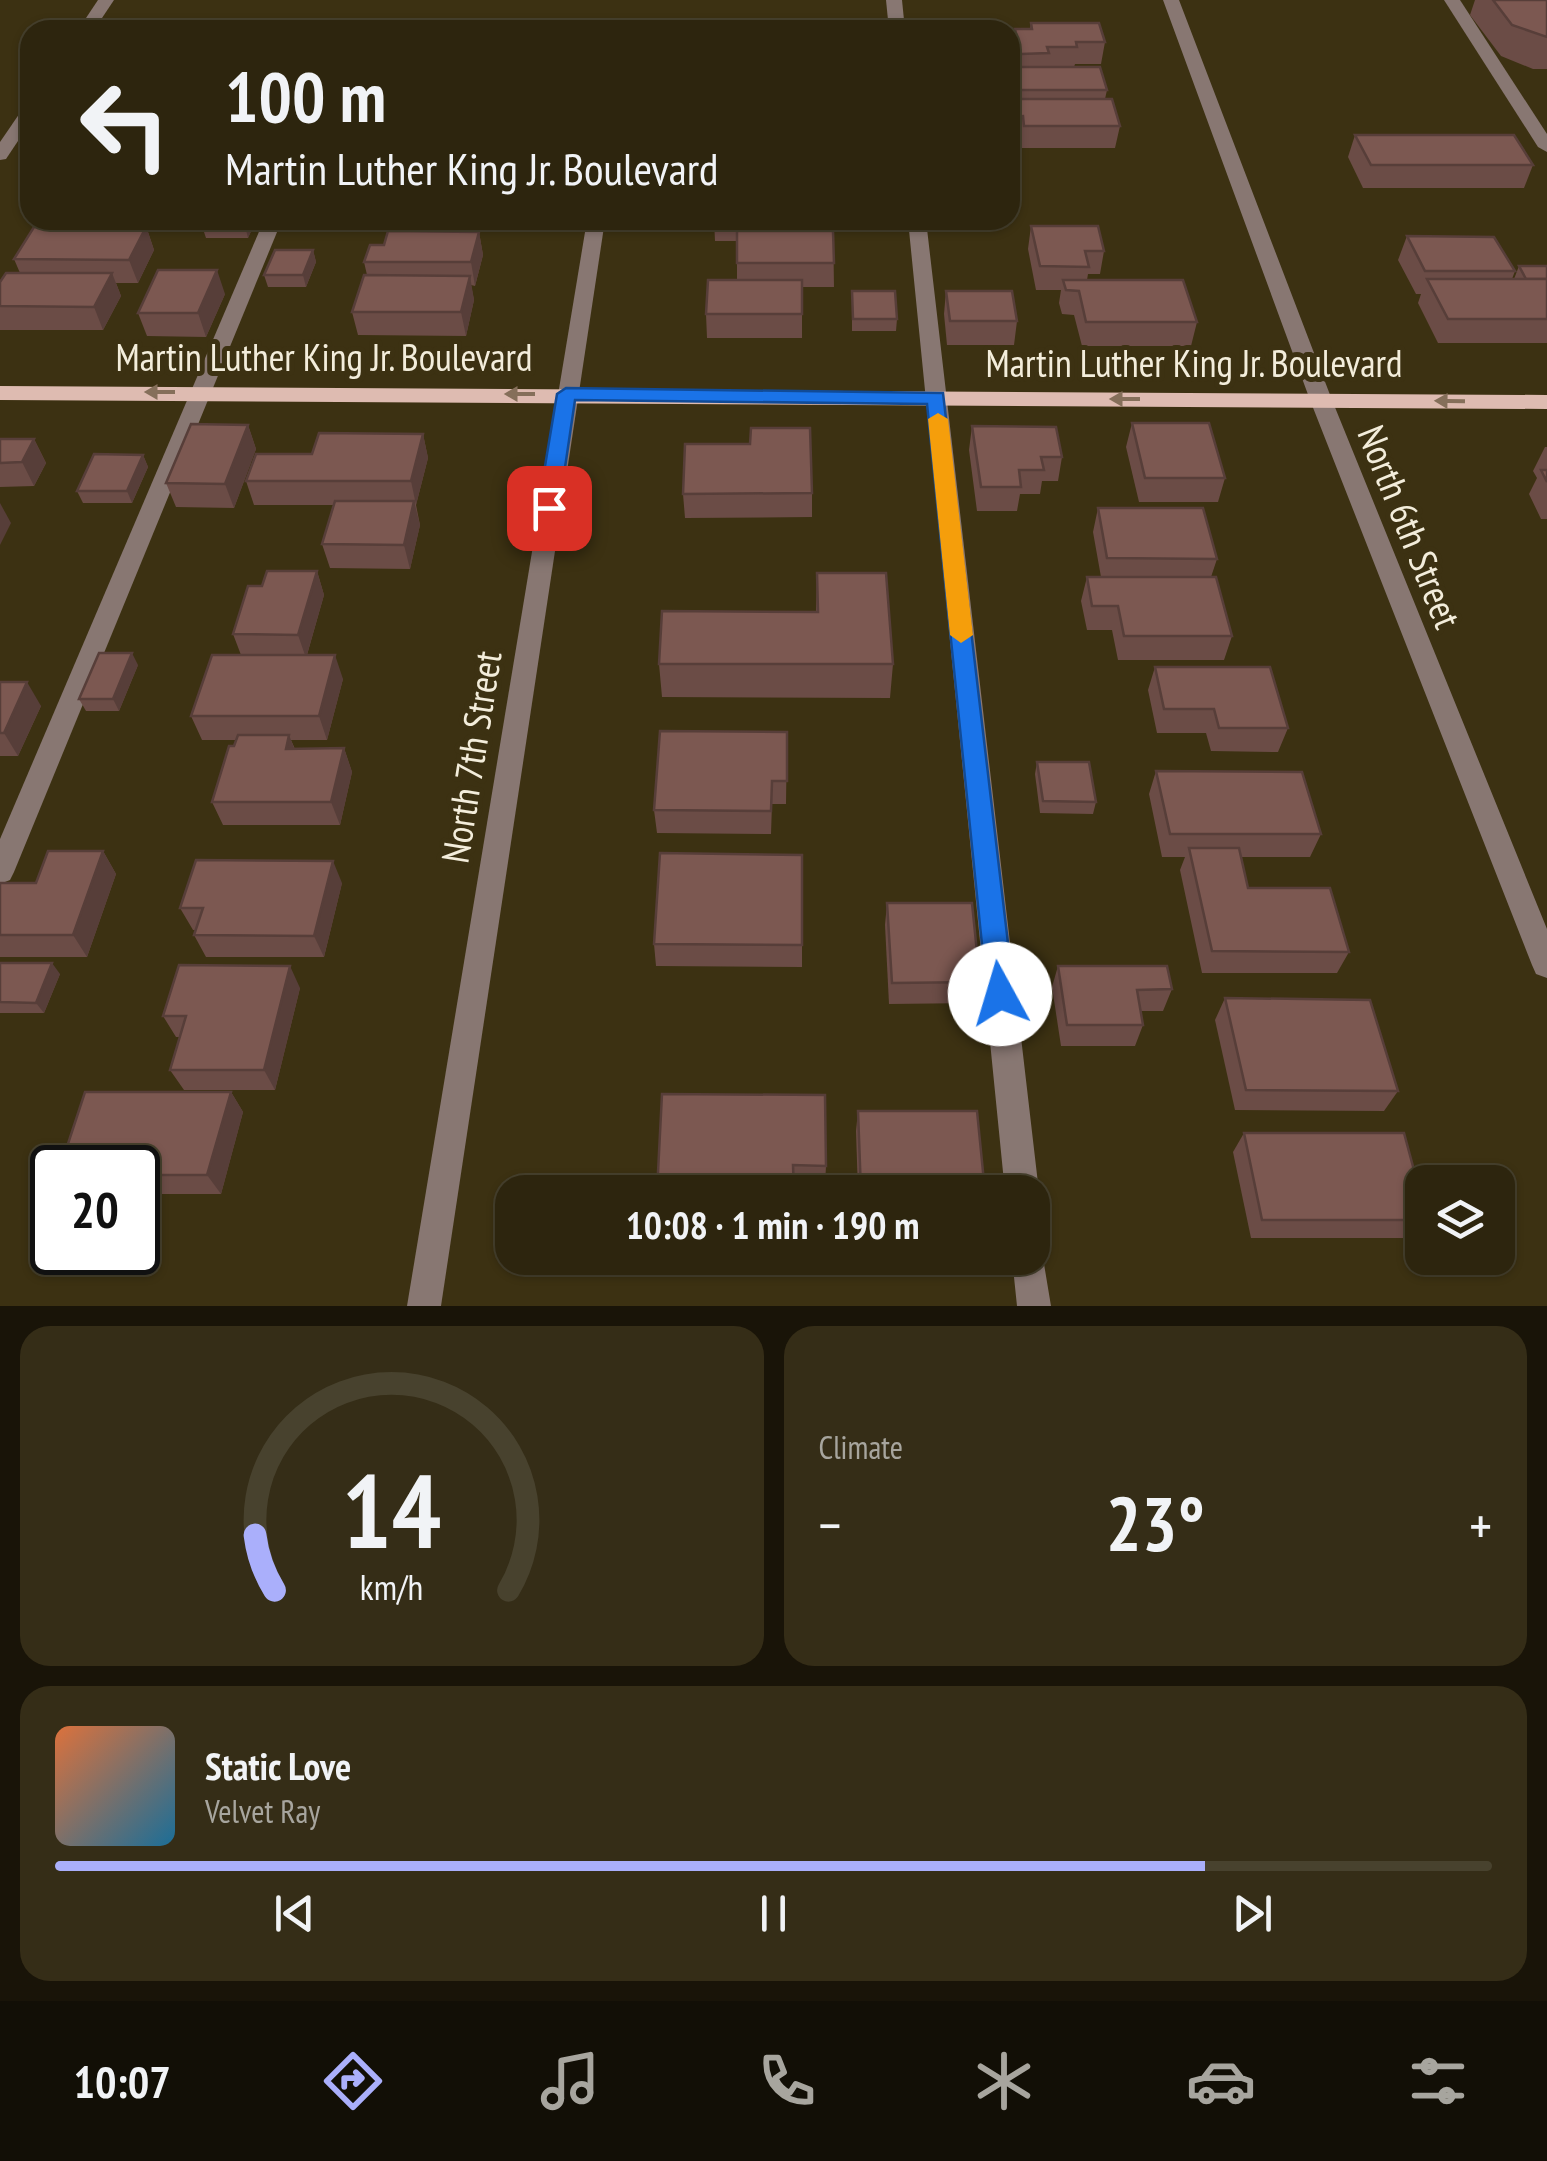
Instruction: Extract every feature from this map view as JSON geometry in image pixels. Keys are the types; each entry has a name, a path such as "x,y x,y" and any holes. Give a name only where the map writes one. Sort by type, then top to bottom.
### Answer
{"main road":[{"name":"Martin Luther King Jr. Boulevard","path":"0,392 1547,402"}],"street":[{"name":"North 6th Street","path":"1171,0 1320,400 1547,965"},
{"path":"1452,0 1547,148"},
{"path":"0,155 20,126"},
{"path":"0,872 269,230"},
{"name":"North 7th Street","path":"424,1306 594,230"},
{"path":"918,230 1020,1175"},
{"path":"1031,1275 1034,1306"}],"building":[{"path":"1493,0 1547,0 1547,37 1512,25"},
{"path":"1031,23 1099,23 1105,42 1076,42 1077,47 1047,47 1049,53 1021,54 1020,29 1032,29"},
{"path":"1020,67 1100,67 1107,90 1020,90"},
{"path":"1020,99 1112,99 1120,126 1024,126"},
{"path":"1355,135 1514,135 1533,165 1371,165"},
{"path":"1031,226 1098,226 1104,251 1085,251 1089,267 1040,266"},
{"path":"32,230 144,230 129,260 14,259"},
{"path":"388,231 479,232 471,262 364,262 370,245 384,245"},
{"path":"737,231 833,231 834,263 737,263"},
{"path":"1407,236 1494,237 1515,271 1425,271"},
{"path":"275,250 313,250 303,275 264,275"},
{"path":"1519,266 1547,266 1547,279 1526,279"},
{"path":"158,270 217,270 198,313 138,313"},
{"path":"6,273 112,273 94,307 0,306 0,282"},
{"path":"364,275 470,276 461,312 352,312"},
{"path":"1427,279 1547,279 1547,319 1448,319"},
{"path":"708,280 802,280 802,314 706,314"},
{"path":"1063,280 1183,280 1197,322 1086,322 1079,291 1066,290"},
{"path":"852,291 895,291 897,319 853,319"},
{"path":"946,291 1012,291 1017,321 950,321"},
{"path":"1132,423 1209,423 1225,478 1145,478"},
{"path":"191,424 248,425 225,484 166,483"},
{"path":"972,426 1056,427 1062,457 1041,457 1044,470 1019,470 1021,487 981,487"},
{"path":"751,428 810,428 812,493 683,494 685,444 750,444"},
{"path":"319,433 423,434 411,481 246,481 256,454 312,454"},
{"path":"0,439 34,439 22,462 0,463"},
{"path":"94,454 143,455 127,491 77,491"},
{"path":"335,501 414,501 404,545 322,544"},
{"path":"1098,508 1203,508 1217,559 1107,558"},
{"path":"267,571 317,571 298,635 233,634 248,586 262,586"},
{"path":"817,573 886,573 893,664 659,664 662,611 818,612"},
{"path":"1087,577 1216,577 1232,636 1124,636 1118,606 1092,606"},
{"path":"99,653 132,653 113,699 79,699"},
{"path":"212,655 335,655 319,716 191,716"},
{"path":"1155,667 1270,667 1288,728 1219,728 1214,709 1164,709"},
{"path":"0,682 27,682 4,733 0,733"},
{"path":"660,731 787,732 787,781 772,781 771,811 654,810"},
{"path":"238,735 289,735 286,749 344,748 331,802 212,802 229,746 234,746"},
{"path":"1037,762 1089,762 1096,802 1043,801"},
{"path":"1156,771 1302,772 1321,834 1170,834"},
{"path":"1189,848 1239,848 1248,888 1330,888 1349,952 1212,951"},
{"path":"48,851 103,851 73,935 0,935 0,883 36,883"},
{"path":"660,853 802,855 802,945 654,944"},
{"path":"196,860 333,861 314,936 194,935 203,908 180,908"},
{"path":"887,903 972,903 980,982 892,983"},
{"path":"0,963 52,963 36,1003 0,1002"},
{"path":"179,965 290,966 264,1070 170,1070 186,1016 163,1016"},
{"path":"1058,966 1167,966 1172,989 1137,990 1143,1025 1067,1025"},
{"path":"1225,998 1370,1000 1398,1091 1246,1090"},
{"path":"85,1092 231,1092 207,1175 160,1175 160,1145 68,1145"},
{"path":"662,1094 825,1095 826,1166 793,1165 793,1175 658,1175"},
{"path":"858,1111 977,1111 983,1175 860,1175"},
{"path":"1244,1133 1404,1133 1413,1165 1405,1165 1405,1220 1262,1220"}],"slow traffic":[{"path":"938,419 961,635"}],"route":[{"path":"549,508 566,394 936,398 1000,994"}]}
